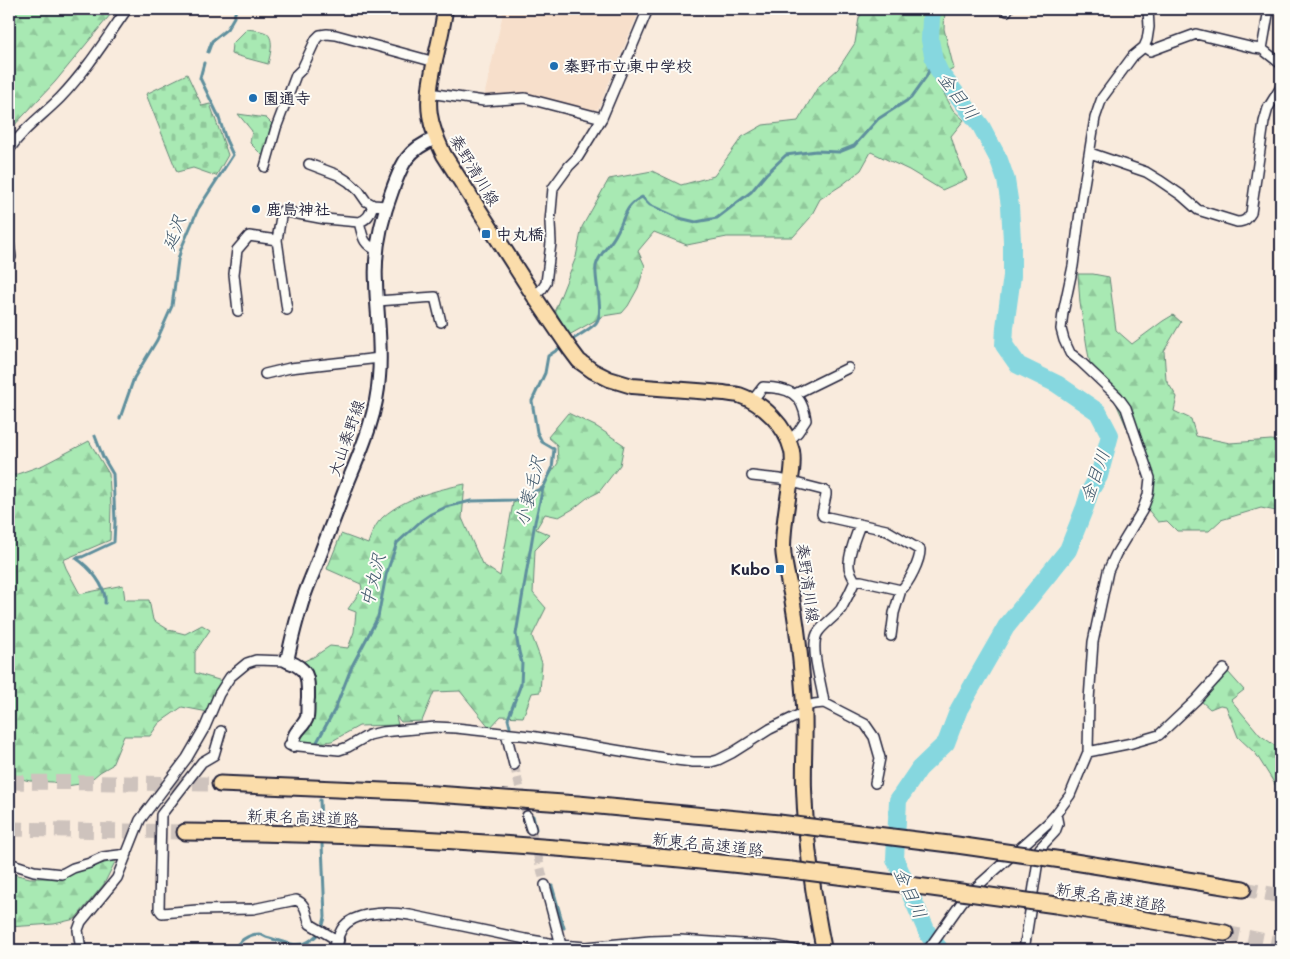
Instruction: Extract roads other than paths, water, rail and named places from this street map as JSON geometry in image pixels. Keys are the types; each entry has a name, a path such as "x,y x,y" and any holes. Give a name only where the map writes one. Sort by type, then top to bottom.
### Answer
{"highway":[{"name":"新東名高速道路","path":"220,784 417,793 578,804 779,823 957,845 1242,889"},
{"name":"新東名高速道路","path":"185,832 392,838 614,852 791,870 932,888 1056,905 1225,933"}],"main road":[{"name":"秦野清川線","path":"445,9 429,93 430,117 436,138 444,155 534,296 579,361 609,379 632,386 739,395 752,401 771,415 784,432 792,451 793,469 783,549 793,604 805,709 804,789 808,847 817,916 824,950"},
{"name":"大山秦野線","path":"287,661 301,604 372,417 379,379 380,358 376,283 377,250 386,206 398,174 408,156 424,143 436,138"},
{"path":"287,661 306,672 308,678 307,718 295,735 291,745"}],"street":[{"path":"9,150 18,136 60,97 86,66 127,9"},
{"path":"534,296 542,290 546,283 551,243 550,222 553,188 578,157 602,118 648,9"},
{"path":"928,950 971,892 1056,814 1070,795 1088,752 1093,642 1108,571 1142,511 1148,495 1150,478 1126,408 1118,397 1070,353 1061,329 1073,266 1095,118 1102,98 1133,56 1144,47 1149,27 1148,9"},
{"path":"1262,49 1269,9"},
{"path":"1144,47 1150,51 1196,34 1262,49 1281,64"},
{"path":"265,167 276,128 296,75 302,70 320,35 336,35 435,62"},
{"path":"1090,153 1146,172 1198,210 1242,222 1251,213 1264,122 1268,108 1281,87"},
{"path":"429,93 484,101 525,98 602,118"},
{"path":"309,164 338,175 349,182 366,201 373,205 386,206"},
{"path":"287,310 277,240 282,211 325,219 359,222 369,216 373,205"},
{"path":"359,222 364,241 369,247 377,250"},
{"path":"238,311 234,274 237,250 249,236 277,240"},
{"path":"9,243 11,257 9,260"},
{"path":"377,300 435,297 441,322"},
{"path":"265,374 290,368 380,358"},
{"path":"795,394 848,368"},
{"path":"752,401 763,388 782,389 795,394 802,404 806,420 788,442"},
{"path":"752,476 780,479 823,490 826,492 823,516 886,530 920,550 920,556 906,586 901,590 894,613 892,636"},
{"path":"856,581 849,565 860,525"},
{"path":"856,581 901,590"},
{"path":"824,703 816,660 815,646 817,634 840,610 856,581"},
{"path":"81,950 78,930 81,922 117,878 140,820 186,758 205,726 218,694 230,677 246,663 256,660 287,661"},
{"path":"1088,752 1159,735 1196,700 1224,669"},
{"path":"291,745 339,750 369,735 436,727 540,738 676,760 711,762 732,752 814,704 824,703 864,724 874,737 880,758 875,783"},
{"path":"221,731 214,755 202,762 161,815 160,910 163,913 253,909 296,900 304,904 309,923 333,941 346,924 354,919 366,915 392,912 561,945 586,947 680,940 774,946 795,950"},
{"path":"506,734 514,765"},
{"path":"1024,950 1040,848 1055,832 1058,824 1056,814"},
{"path":"527,816 531,829"},
{"path":"9,863 34,871 62,874 103,857 127,854"},
{"path":"545,885 561,945"}],"waterway":[{"name":"延沢","path":"208,52 212,41 227,29 236,9"},
{"name":"金目川","path":"933,9 930,40 934,60 940,73 981,126 999,160 1006,180 1010,206 1012,276 1004,345 1018,365 1057,384 1098,412 1110,435 1099,476 1090,491 1068,550 1006,627 959,709 946,743 919,769 898,800 895,859 928,934 940,950"},
{"name":"小蓑毛沢","path":"570,341 588,330 599,318 597,261 614,238 632,204 642,197 650,205 679,218 696,222 717,218 751,192 786,155 816,151 839,152 854,146 878,119 911,98 926,77 934,60"},
{"name":"延沢","path":"120,418 134,378 157,340 172,306 178,260 198,209 233,155 218,115 200,78 204,63"},
{"name":"小蓑毛沢","path":"510,727 508,719 521,684 522,663 516,634 535,522 543,488 552,469 554,449 542,442 537,432 532,401 545,373 548,356 563,346"},
{"name":"延沢","path":"95,436 103,457 113,474 114,542 76,558 86,566 100,584 105,597 105,603"},
{"name":"中丸沢","path":"317,742 335,709 352,666 378,617 386,575 397,543 421,521 446,507 471,501 515,500 542,488"},
{"name":"中丸沢","path":"320,800 321,823"},
{"name":"小蓑毛沢","path":"533,816 536,829"},
{"name":"中丸沢","path":"233,950 244,939 255,934 283,942 301,944 306,943 319,933 325,917 322,844"},
{"name":"小蓑毛沢","path":"552,886 564,928"}],"tunnel":[{"path":"514,765 527,816"},
{"path":"9,782 220,784"},
{"path":"9,829 185,832"},
{"path":"531,829 545,885"},
{"path":"1243,889 1281,896"},
{"path":"1225,933 1281,944"}],"place":[{"name":"秦野市立東中学校","path":"554,66"},
{"name":"園通寺","path":"253,98"},
{"name":"鹿島神社","path":"256,209"},
{"name":"中丸橋","path":"486,234"},
{"name":"Kubo","path":"780,569"}]}
